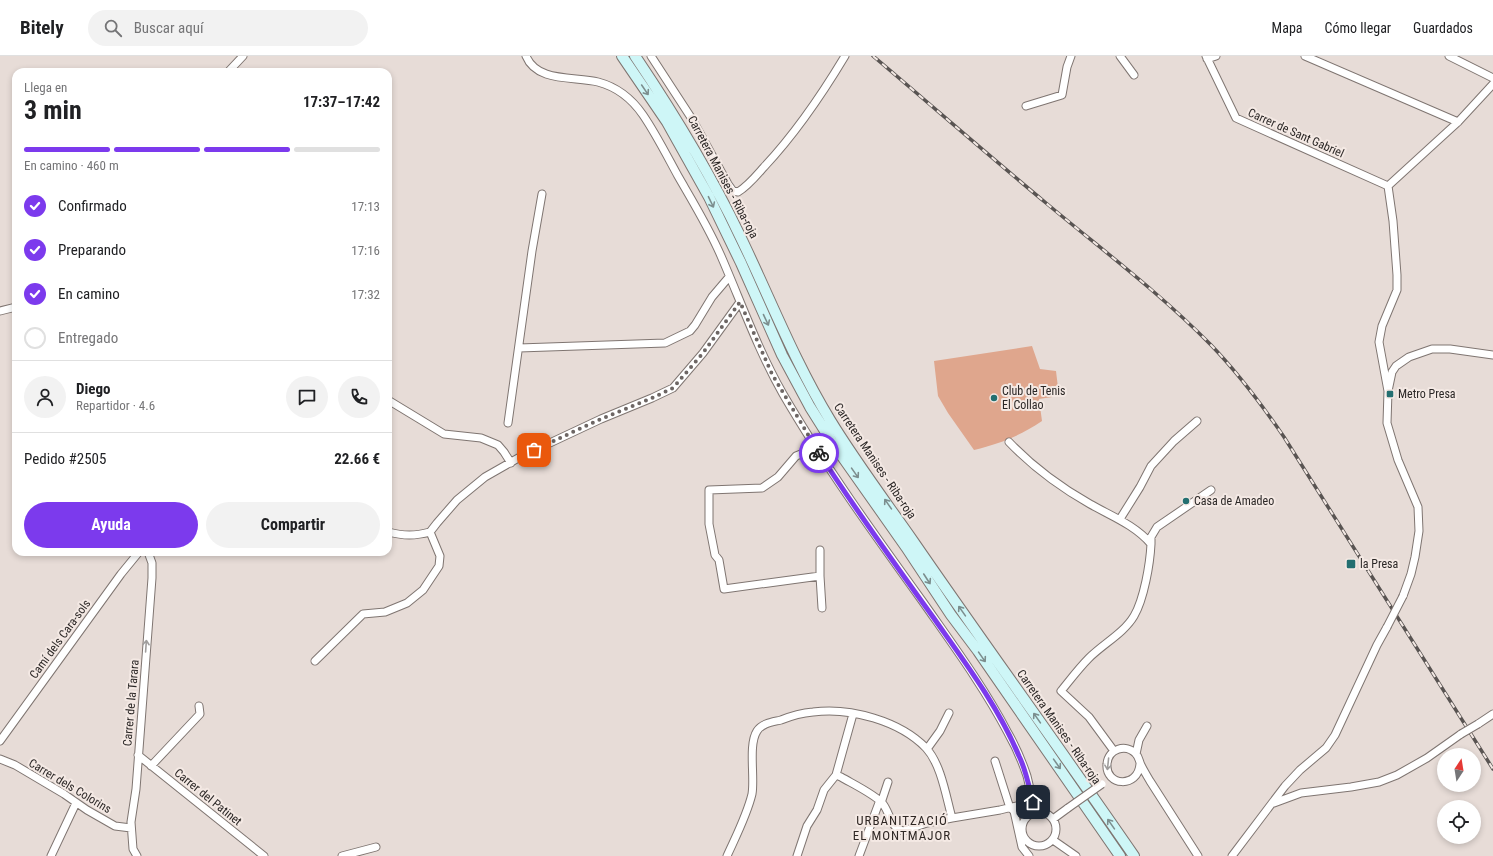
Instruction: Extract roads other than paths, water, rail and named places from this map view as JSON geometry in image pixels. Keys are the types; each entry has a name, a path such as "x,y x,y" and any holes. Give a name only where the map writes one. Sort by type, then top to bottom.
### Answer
{"main road":[{"name":"Carretera Manises - Riba-roja","path":"622,56 667,122 709,197 742,263 782,355 810,407 832,442 906,546 951,615 982,657 1120,856"},
{"name":"Carretera Manises - Riba-roja","path":"635,56 677,120 720,196 757,271 809,384 831,422 945,588 1134,856"}],"street":[{"path":"232,68 243,56"},
{"path":"526,56 539,72 549,75 598,82 614,88 629,98 642,114 654,133 716,247 772,374 816,448 856,508 978,682 1008,732 1020,756 1037,812"},
{"path":"651,56 692,119 728,184 733,191 738,192 745,188 777,154 805,119 821,97 845,56"},
{"path":"1026,106 1062,95 1067,67 1071,56"},
{"path":"1120,56 1134,75"},
{"path":"1207,57 1216,56"},
{"path":"1305,56 1458,122"},
{"path":"1449,56 1493,78"},
{"name":"Carrer de Sant Gabriel","path":"1207,57 1236,118 1388,186"},
{"path":"1232,856 1250,831 1274,803 1285,786 1300,770 1326,748 1335,736 1377,645 1403,596 1411,574 1419,531 1418,507 1398,460 1388,423 1388,391 1379,342 1382,326 1396,290 1397,275 1388,186 1458,122 1493,84"},
{"path":"508,423 532,251 542,194"},
{"path":"519,348 665,343 690,331 712,297 729,277"},
{"path":"392,533 418,536 430,532 436,523 458,500 485,477 520,457 601,419 673,388 703,353 740,302"},
{"path":"0,311 12,308"},
{"path":"1388,391 1392,372 1396,366 1409,357 1425,351 1432,349 1450,349 1493,355"},
{"path":"392,402 444,434 481,438 498,446 511,463"},
{"path":"1120,519 1152,466 1174,441 1196,421"},
{"path":"1009,442 1027,461 1089,503 1120,519 1142,534 1151,544"},
{"path":"816,448 796,456 778,477 762,488 709,490 708,511 715,555 719,560 724,589 820,576"},
{"path":"1151,544 1150,536 1157,527 1211,490"},
{"path":"315,661 363,614 385,612 390,610 407,603 423,590 439,566 440,556 430,532"},
{"name":"Carretera Manises - Riba-roja","path":"1114,751 1089,717 1061,690 1089,658 1134,617 1140,603 1150,559 1151,544"},
{"path":"820,550 822,608"},
{"name":"Camí dels Cara-sols","path":"0,741 121,574 137,556"},
{"name":"Carrer de la Tarara","path":"138,856 133,849 131,828 136,789 152,578 152,563 149,556"},
{"path":"151,766 200,714 199,706"},
{"path":"727,856 749,805 752,792 754,738 758,730 762,725 814,712 845,712 891,723 913,737 927,749 933,757 945,791 952,818"},
{"path":"927,749 940,731 949,713"},
{"path":"797,856 807,826 817,810 824,790 836,775 853,714"},
{"path":"1274,803 1301,793 1379,782 1398,775 1427,758 1493,714"},
{"path":"1136,754 1139,740 1147,726"},
{"path":"1123,748 1136,754 1139,758 1140,764 1138,774 1132,780 1121,782 1111,777 1108,773 1106,763 1110,754 1123,748"},
{"name":"Carrer del Patinet","path":"138,755 264,856"},
{"name":"Carrer dels Colorins","path":"0,759 15,765 115,826 131,828"},
{"path":"995,761 1010,808 1014,811 1022,847 1029,856"},
{"path":"1140,764 1172,818 1198,856"},
{"path":"836,775 880,801 889,813 894,826 903,831 927,823 1010,808 1033,802"},
{"path":"1053,819 1111,777"},
{"path":"859,856 877,805 888,782"},
{"path":"51,856 76,803"},
{"path":"1037,812 1048,815 1053,819 1056,829 1053,840 1045,845 1037,846 1026,840 1023,835 1023,823 1031,814 1037,812"},
{"path":"1053,840 1076,856"},
{"path":"342,856 376,847"}],"railway":[{"path":"873,56 1024,185 1151,289 1192,326 1231,367 1284,437 1493,769"}],"place":[{"name":"Metro Presa","path":"1390,394"},
{"name":"Club de Tenis El Collao","path":"994,398"},
{"name":"Casa de Amadeo","path":"1186,501"},
{"name":"la Presa","path":"1351,564"}],"district":[{"name":"URBANITZACIÓ EL MONTMAJOR","path":"902,828"}]}
